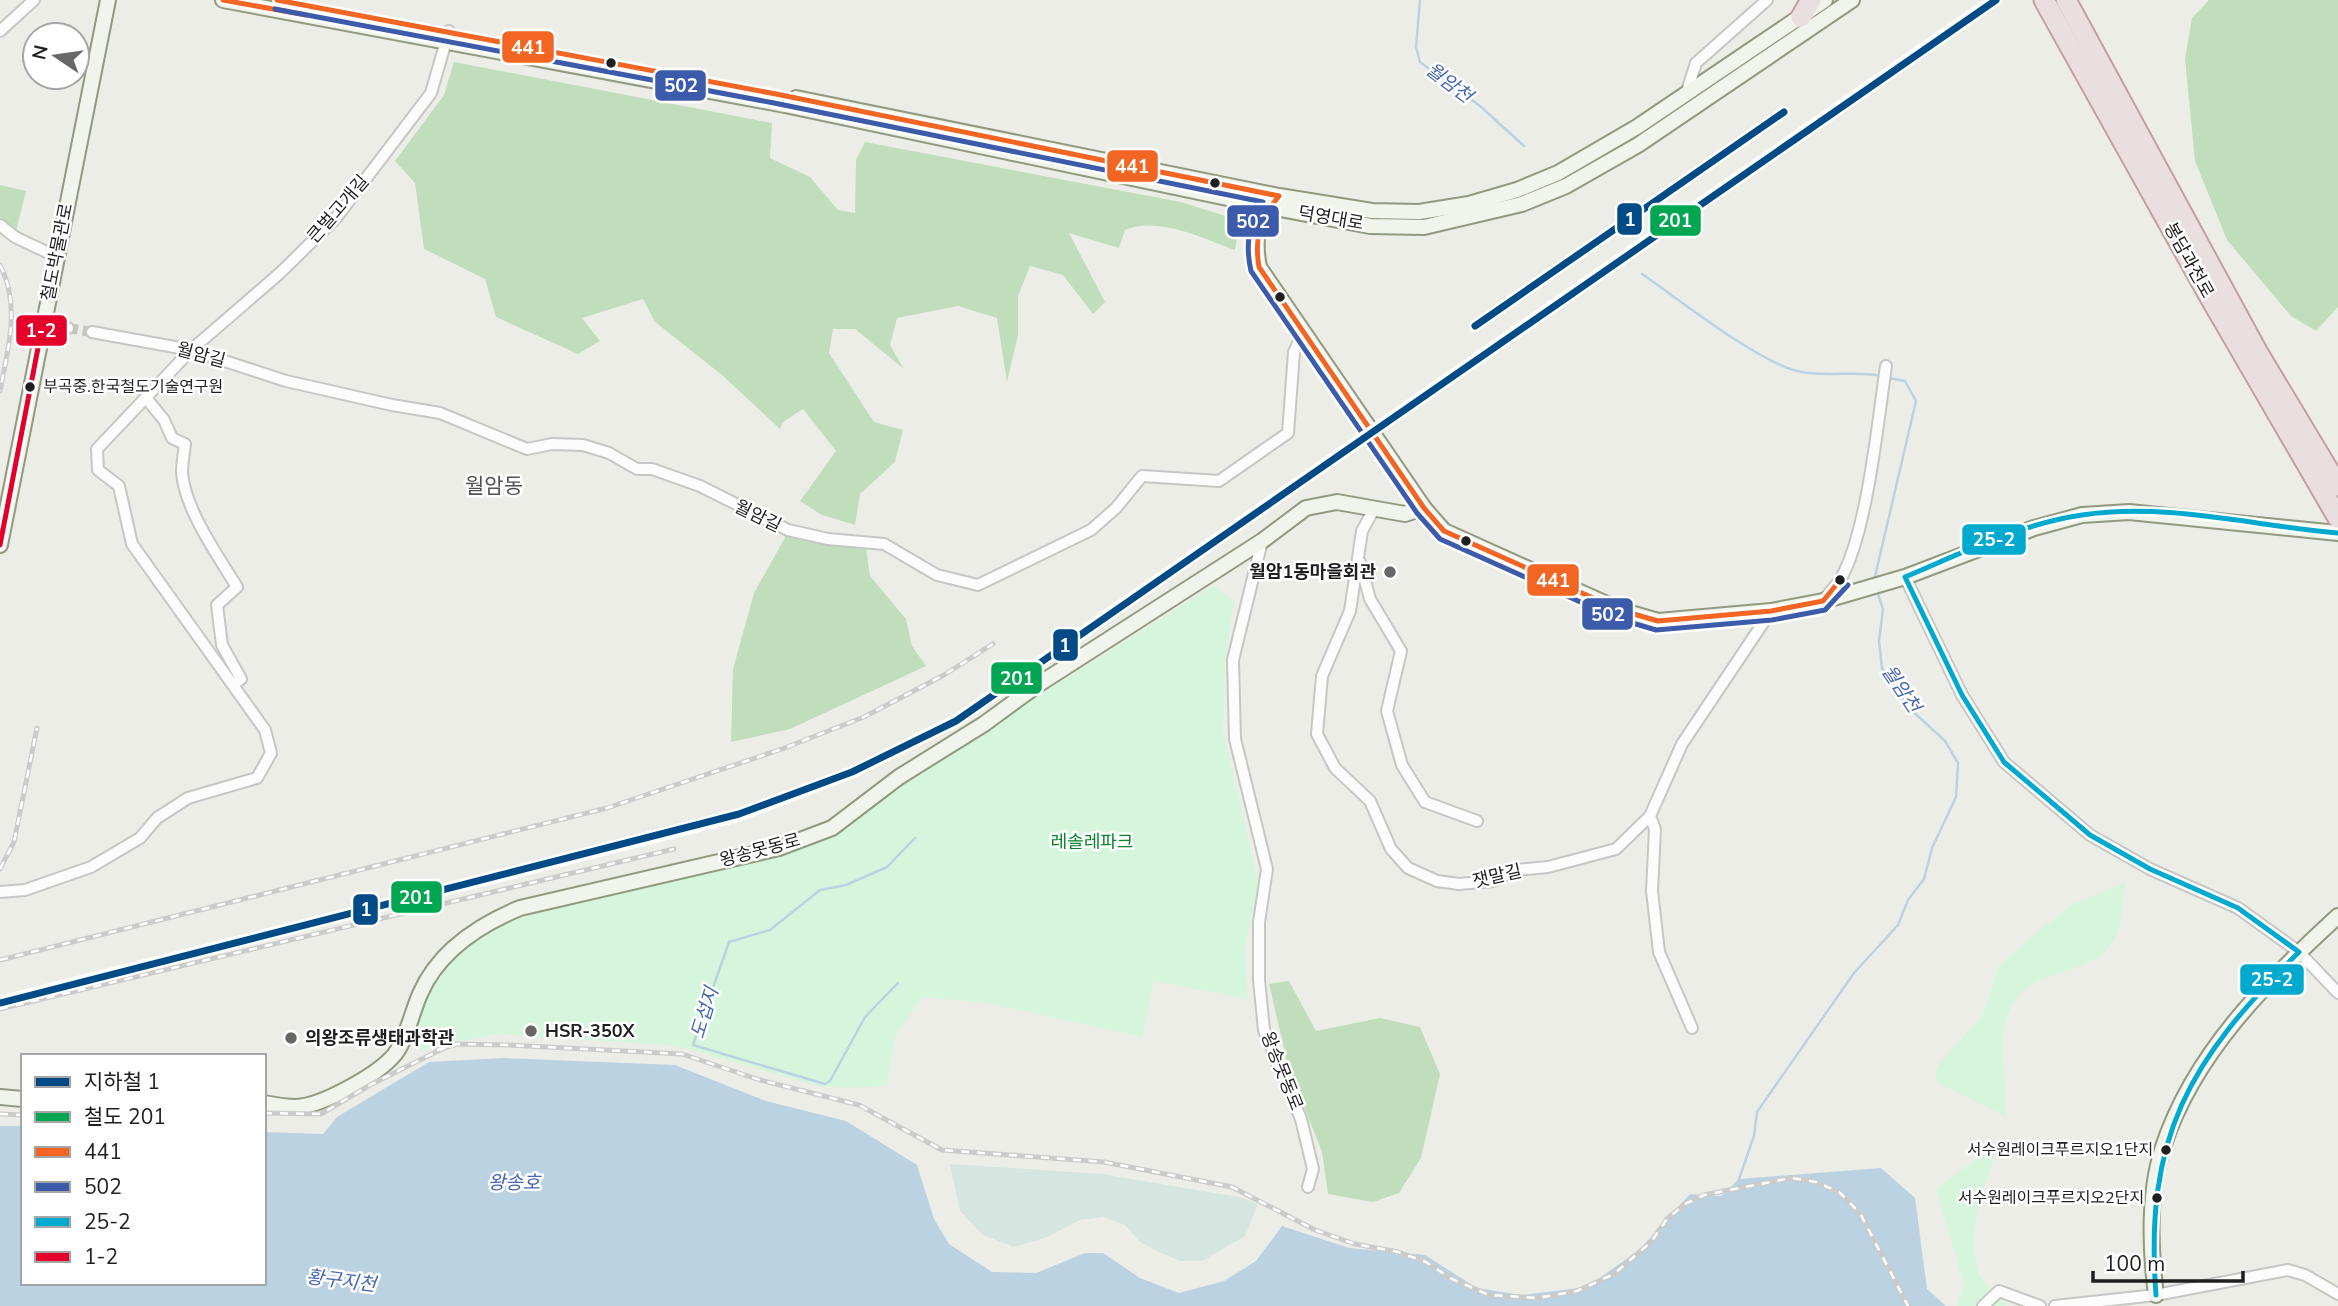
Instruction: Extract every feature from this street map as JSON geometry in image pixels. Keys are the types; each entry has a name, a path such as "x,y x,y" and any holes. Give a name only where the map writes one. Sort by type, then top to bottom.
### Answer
{"highway":[{"name":"봉담과천로","path":"2044,0 2112,100"},
{"name":"봉담과천로","path":"2066,0 2208,294 2330,488 2338,518"}],"street":[{"path":"0,31 34,0"},
{"name":"철도박물관로","path":"0,545 55,256 108,0"},
{"name":"덕영대로","path":"223,0 448,35"},
{"name":"덕영대로","path":"277,0 785,105 1275,201 1370,226 1424,227 1522,204 1566,186 1638,145 1852,0"},
{"path":"1686,94 1696,63 1767,0"},
{"name":"덕영대로","path":"1275,201 1372,211 1419,212 1469,204 1517,190 1558,173 1686,94 1806,8 1825,0"},
{"name":"큰벌고개길","path":"237,682 132,544 119,486 98,470 97,449 191,350 280,273 336,218 431,93 448,35"},
{"path":"1275,201 1259,223 1255,247 1259,267 1424,508 1444,531 1460,540 1620,610 1658,621 1771,611 1823,601 1898,579 2034,528 2081,515 2129,512 2338,533"},
{"path":"0,225 15,237 55,256"},
{"path":"43,323 68,328"},
{"name":"월암길","path":"92,332 191,350 286,381 392,405 440,412 527,449 552,444 583,445 609,453 637,469 652,469 700,486 788,530 828,539 884,544 937,575 978,585 1091,530 1116,508 1142,476 1219,481 1288,433 1294,352 1304,331"},
{"path":"1823,601 1841,579 1857,534 1886,366"},
{"path":"0,892 25,890 91,866 140,838 157,818 188,797 257,778 271,753 265,730 237,682 222,645 217,605 237,587 208,539 185,488 182,470 185,444 172,438 164,420 146,398"},
{"name":"왕송못동로","path":"266,1103 298,1107 319,1103 363,1079 395,1054 421,990 446,955 480,928 520,908 779,848 832,828 898,777 984,724 1037,686 1262,541 1306,508 1337,502 1405,514 1424,508"},
{"name":"잿말길","path":"1374,509 1362,531 1350,611 1322,676 1317,734 1335,768 1370,801 1391,849 1408,868 1437,881 1459,884 1493,881 1516,870 1548,867 1616,849 1650,816 1682,744 1771,611"},
{"name":"왕송못동로","path":"1262,541 1233,660 1235,739 1267,869 1259,922 1259,980 1264,1030 1301,1119 1313,1169 1308,1187"},
{"path":"1359,556 1370,599 1401,651 1387,710 1402,765 1425,802 1477,821"},
{"path":"1898,579 1962,695 2004,762 2090,835 2150,869 2238,908 2299,952 2338,993"},
{"path":"1650,816 1655,829 1652,891 1659,952 1692,1028"},
{"path":"2156,1301 2152,1260 2156,1181 2163,1147 2186,1095 2240,1012 2338,916"},
{"path":"0,1097 21,1099"},
{"path":"2055,1306 2156,1301 2288,1270 2305,1275 2338,1294"},
{"path":"1983,1306 1998,1291 2040,1306"}],"green space":[{"path":"2209,0 2338,0 2338,307 2316,331 2291,316 2227,240 2195,161 2185,59 2192,18"},
{"path":"454,62 772,123 770,158 810,177 838,210 855,213 856,160 865,142 1181,202 1232,218 1239,227 1235,250 1166,227 1138,226 1125,230 1119,248 1069,233 1105,302 1093,314 1063,275 1030,266 1018,296 1018,335 1007,382 997,318 958,306 897,318 890,345 904,369 855,329 833,329 829,353 874,422 903,430 895,462 860,494 855,525 822,515 800,501 836,451 803,409 783,422 780,429 722,375 655,322 643,299 582,318 600,341 578,354 496,317 485,279 424,249 415,183 395,161 444,95"},
{"path":"0,185 26,191 16,231 0,217"},
{"path":"787,534 866,548 870,576 906,619 912,646 926,666 790,729 731,742 733,669 754,593"},
{"name":"레솔레파크","path":"1213,586 1234,601 1225,662 1223,732 1259,884 1245,947 1248,999 1154,981 1142,1037 987,1003 922,997 895,1037 887,1086 818,1086 678,1046 496,1034 421,1050 416,1035 417,1018 423,1000 433,982 459,950 486,928 522,913 783,852 837,834 905,780"},
{"path":"2125,883 2120,924 2107,950 2079,966 2033,983 2021,992 2012,1005 2006,1019 2002,1047 2005,1116 1938,1083 1935,1074 1938,1065 1982,1016 1999,965 2069,906"},
{"path":"1289,981 1316,1031 1380,1018 1420,1027 1440,1074 1421,1158 1399,1193 1373,1202 1328,1194 1322,1152 1288,1066 1269,984"},
{"path":"2000,1142 1979,1206 1974,1251 1978,1272 1989,1290 2007,1306 1957,1306 1964,1284 1936,1189"}],"shaded area":[{"path":"950,1164 1102,1174 1239,1197 1258,1204 1245,1236 1202,1261 1180,1261 1159,1252 1140,1242 1125,1225 1104,1217 1080,1220 1045,1238 1013,1247 982,1234 960,1211"}],"water":[{"name":"왕송호","path":"504,1058 675,1065 766,1101 846,1121 917,1165 934,1219 949,1244 992,1272 1036,1273 1085,1253 1103,1253 1140,1278 1179,1293 1224,1281 1256,1261 1282,1226 1349,1248 1425,1255 1477,1288 1522,1295 1587,1287 1639,1250 1690,1194 1721,1196 1739,1179 1881,1168 1915,1198 1927,1289 1946,1306 0,1306 0,1126 21,1126 21,1285 266,1285 266,1132 323,1134 337,1117 429,1062"}],"waterway":[{"name":"월암천","path":"1420,0 1416,47 1420,62 1480,106 1524,146"},
{"name":"월암천","path":"1642,274 1740,342 1780,365 1807,373 1882,376"},
{"name":"월암천","path":"1874,581 1916,401 1905,381 1889,378"},
{"name":"월암천","path":"1739,1179 1754,1136 1757,1112 1854,973 1898,925 1908,900 1924,879 1932,848 1956,797 1958,763 1945,741 1908,707 1882,668 1879,641 1883,609 1877,591"},
{"name":"도섭지","path":"898,983 865,1017 830,1081 825,1084 693,1045 729,942 770,930 820,890 846,885 887,867 915,838"}],"tunnel":[{"path":"68,328 92,332"}],"railway":[{"path":"0,265 10,296 11,312 9,343 0,391"},
{"path":"0,960 607,808 782,749 864,717 944,675 993,644"},
{"path":"0,869 14,842 37,728"},
{"path":"0,1009 674,849"},
{"path":"437,1050 457,1044 682,1054 760,1080 859,1105 942,1150 1104,1162 1232,1187 1315,1230 1355,1244 1398,1252 1426,1262 1452,1279 1489,1295 1537,1298 1577,1291 1614,1274 1651,1242 1667,1219 1685,1204 1704,1195 1791,1178 1816,1182 1839,1192 1860,1213 1908,1306"},
{"path":"266,1113 321,1114 372,1084 446,1047"},
{"path":"0,1114 21,1115"}],"metro line":[{"name":"1","path":"0,1003 739,814 852,772 956,721 1996,0"},
{"name":"1","path":"1475,326 1784,112"}],"rail line":[{"name":"201","path":"2,1001 735,817 849,774 956,720 1983,7"}],"transit line":[{"name":"441","path":"223,0 306,15"},
{"name":"441","path":"277,0 776,94 1279,196 1260,229 1257,246 1259,267 1424,508 1444,531 1620,610 1658,621 1771,611 1823,601 1841,579"},
{"name":"502","path":"275,9 774,103 1263,202 1249,235 1251,271 1417,513 1440,539 1616,618 1656,630 1772,620 1825,610 1848,585"},
{"name":"1-2","path":"0,545 43,322"},
{"name":"25-2","path":"2156,1295 2154,1239 2158,1190 2167,1146 2182,1105 2202,1066 2229,1029 2299,952 2238,908 2150,869 2090,835 2004,762 1962,695 1905,577 1992,540 2036,525 2082,515 2146,511 2178,513 2338,533"}],"place":[{"name":"부곡중.한국철도기술연구원","path":"30,387"},
{"name":"월암1동마을회관","path":"1390,572"},
{"name":"HSR-350X","path":"531,1031"},
{"name":"의왕조류생태과학관","path":"291,1038"},
{"name":"서수원레이크푸르지오1단지","path":"2166,1150"},
{"name":"서수원레이크푸르지오2단지","path":"2157,1198"}],"district":[{"name":"월암동","path":"494,486"}],"water label":[{"name":"황구지천","path":"341,1281"}]}
